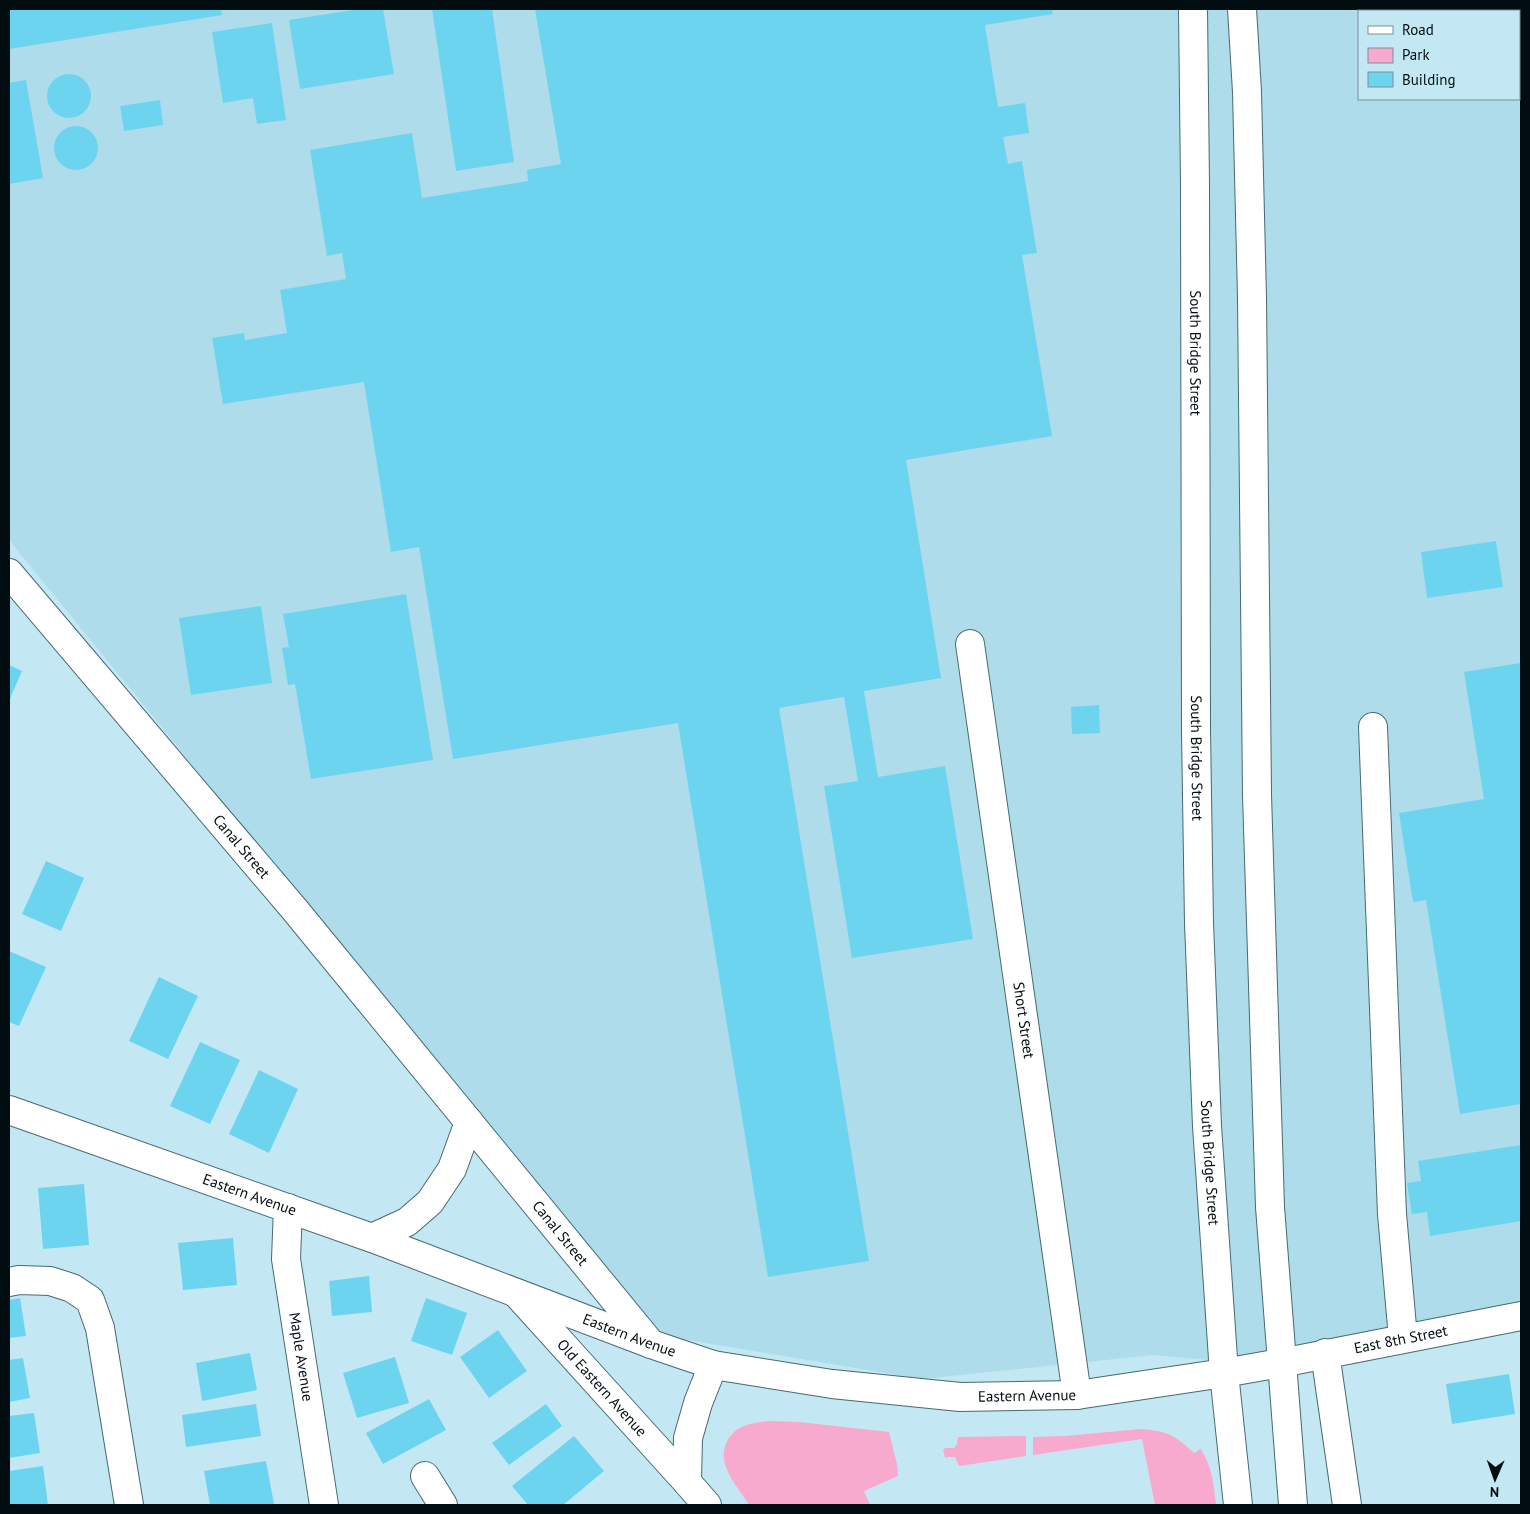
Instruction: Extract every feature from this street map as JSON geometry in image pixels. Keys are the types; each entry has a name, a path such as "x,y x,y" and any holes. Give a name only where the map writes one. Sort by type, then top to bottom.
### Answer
{"main road":[{"name":"South Bridge Street","path":"1193,9 1196,731 1199,923 1207,1126 1224,1373 1238,1505"},
{"path":"1242,9 1247,92 1252,298 1257,795 1270,1207 1293,1505"},
{"name":"Canal Street","path":"9,573 295,910 651,1344"},
{"name":"Short Street","path":"970,644 1077,1395"},
{"path":"1373,728 1392,1214 1403,1338"},
{"name":"Eastern Avenue","path":"9,1110 372,1238 651,1344 713,1365 832,1384 960,1397 1077,1395 1281,1363"},
{"path":"372,1238 407,1222 430,1202 452,1169 469,1122"},
{"name":"Maple Avenue","path":"288,1208 286,1259 324,1505"},
{"path":"9,1282 19,1280 50,1281 72,1288 90,1300 100,1328 130,1505"},
{"name":"Old Eastern Avenue","path":"516,1293 707,1505"},
{"name":"East 8th Street","path":"1281,1363 1521,1316"},
{"path":"1325,1353 1347,1505"},
{"path":"687,1482 688,1438 698,1403 713,1365"},
{"path":"425,1476 443,1505"}],"shaded area":[{"path":"9,9 1521,9 1521,1329 1295,1368 1154,1355 921,1379 657,1335 9,540"}],"green space":[{"path":"768,1421 799,1422 889,1432 898,1476 864,1491 870,1505 749,1505 728,1473 724,1456 725,1447 729,1438 736,1430 753,1423"},
{"path":"1141,1429 1170,1435 1194,1453 1201,1449 1210,1469 1216,1505 1155,1505 1142,1439 1033,1455 1033,1437"},
{"path":"1026,1436 1026,1456 959,1466 955,1457 945,1458 943,1450 945,1448 954,1448 958,1437"}],"building":[{"path":"9,9 221,9 222,15 9,49"},
{"path":"359,9 383,9 394,74 300,89 289,20"},
{"path":"432,9 492,9 514,162 456,171"},
{"path":"535,9 1052,9 1053,14 985,25 998,107 1025,103 1029,133 1003,137 1008,164 1022,161 1037,253 1022,255 1052,436 906,460 941,678 864,691 878,777 945,766 973,939 852,958 824,786 858,781 844,697 779,708 869,1261 768,1277 678,723 453,759 419,547 391,552 364,382 223,404 212,338 244,333 245,340 287,333 280,290 346,279 342,253 327,256 310,150 412,133 422,198 528,181 527,170 561,164"},
{"path":"1440,9 1498,9 1498,10"},
{"path":"272,23 286,120 257,124 253,98 223,103 212,32"},
{"path":"73,74 85,80 90,87 90,105 85,112 78,117 65,118 57,115 50,108 47,92 50,84 57,77"},
{"path":"26,80 43,178 9,184 9,83"},
{"path":"160,100 163,125 124,131 120,106"},
{"path":"76,126 88,130 94,136 98,148 94,160 88,166 76,170 64,166 58,160 54,148 58,136 64,130"},
{"path":"1496,541 1503,587 1427,598 1421,552"},
{"path":"406,594 433,760 311,779 295,684 288,685 282,648 289,647 283,614"},
{"path":"261,606 272,683 191,695 179,618"},
{"path":"1521,663 1521,1104 1460,1114 1426,900 1413,902 1399,813 1484,799 1464,672"},
{"path":"9,665 22,671 9,701"},
{"path":"1099,705 1100,733 1072,734 1071,707"},
{"path":"46,861 84,878 61,931 22,914"},
{"path":"9,951 46,967 19,1026 9,1022"},
{"path":"159,977 198,996 168,1059 129,1041"},
{"path":"200,1042 240,1060 210,1124 170,1106"},
{"path":"259,1070 298,1089 269,1153 229,1134"},
{"path":"1521,1145 1521,1221 1430,1236 1427,1212 1412,1214 1407,1183 1421,1181 1418,1161"},
{"path":"84,1184 89,1245 43,1249 38,1188"},
{"path":"233,1238 237,1285 183,1290 178,1243"},
{"path":"369,1276 372,1312 332,1316 329,1281"},
{"path":"20,1298 26,1336 9,1338 9,1300"},
{"path":"426,1298 467,1313 452,1355 411,1341"},
{"path":"498,1330 527,1371 489,1398 460,1357"},
{"path":"250,1353 257,1390 202,1401 196,1363"},
{"path":"395,1357 409,1403 357,1418 343,1373"},
{"path":"23,1358 30,1398 9,1402 9,1360"},
{"path":"1509,1374 1515,1414 1452,1424 1446,1384"},
{"path":"429,1399 446,1430 383,1464 366,1433"},
{"path":"256,1404 261,1436 186,1447 182,1415"},
{"path":"546,1404 562,1426 509,1465 492,1443"},
{"path":"34,1413 40,1453 9,1458 9,1416"},
{"path":"574,1436 604,1471 563,1505 528,1505 512,1486"},
{"path":"266,1461 274,1504 210,1505 204,1471"},
{"path":"43,1466 48,1505 9,1505 9,1471"}]}
